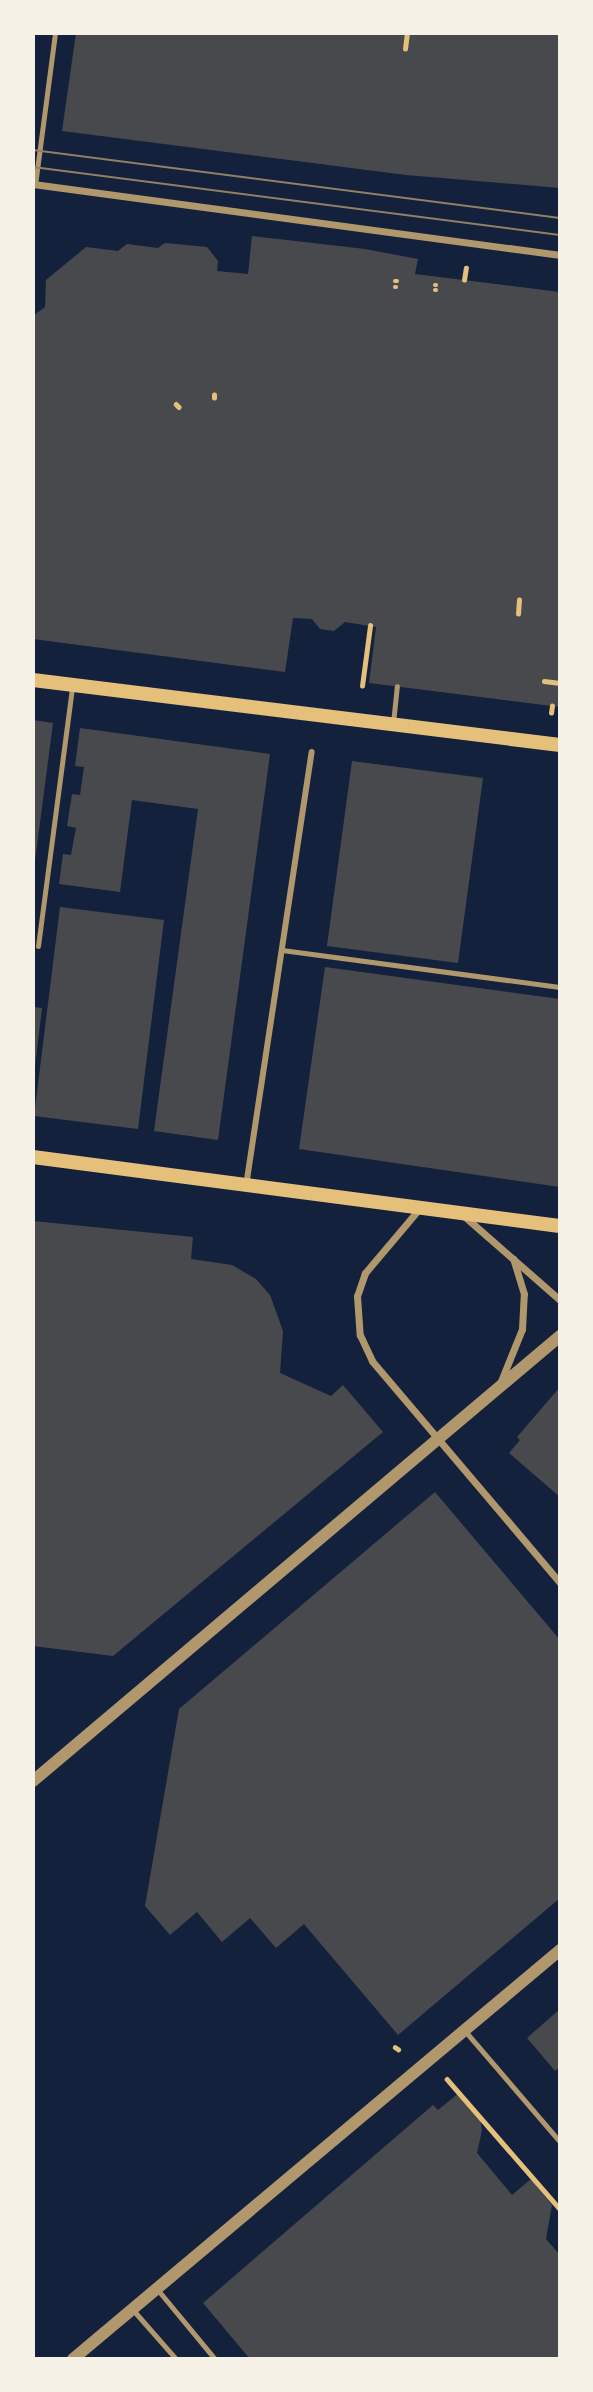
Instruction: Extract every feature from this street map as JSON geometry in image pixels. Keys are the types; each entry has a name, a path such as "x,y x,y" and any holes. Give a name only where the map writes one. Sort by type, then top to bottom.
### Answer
{"main road":[{"path":"33,680 560,745"},
{"path":"33,1157 246,1188 560,1226"}],"street":[{"path":"34,185 560,255"},
{"path":"246,1188 312,752"},
{"path":"419,1209 370,1263 357,1296 357,1322 372,1361 560,1583"},
{"path":"464,1215 560,1300"},
{"path":"496,1393 522,1329 524,1294 513,1259"},
{"path":"33,1780 496,1393 560,1336"},
{"path":"73,2359 560,1950"}],"lane":[{"path":"34,185 55,33"},
{"path":"38,946 72,684"},
{"path":"393,723 397,686"},
{"path":"282,950 560,987"},
{"path":"465,2031 560,2142"},
{"path":"157,2289 215,2359"},
{"path":"133,2310 176,2359"}],"path":[{"path":"405,49 407,33"},
{"path":"464,280 466,268"},
{"path":"518,614 519,600"},
{"path":"362,686 370,626"},
{"path":"544,681 560,683"},
{"path":"551,713 552,706"},
{"path":"447,2079 560,2209"}],"building":[{"path":"76,33 560,33 560,188 406,175 62,131"},
{"path":"252,236 365,249 418,259 415,274 560,292 560,707 369,683 376,627 345,622 334,631 320,629 312,619 293,618 285,672 33,639 33,316 45,307 46,280 86,247 118,251 127,244 158,248 165,243 207,247 218,261 217,271 248,274"},
{"path":"33,720 53,723 35,861 33,861"},
{"path":"80,728 270,754 218,1140 154,1131 198,809 132,800 120,892 59,884 63,854 71,855 76,828 67,826 72,794 80,795 84,767 75,766"},
{"path":"352,761 483,778 458,963 327,946"},
{"path":"60,907 164,920 138,1129 34,1116"},
{"path":"325,967 560,999 560,1187 299,1149"},
{"path":"33,1007 42,1008 35,1066 33,1066"},
{"path":"33,1221 193,1237 191,1259 232,1265 256,1279 270,1295 283,1331 280,1373 331,1396 343,1385 383,1432 113,1656 33,1646"},
{"path":"560,1387 560,1497 509,1453 520,1440 517,1437"},
{"path":"435,1492 560,1640 560,1898 398,2035 304,1924 276,1948 250,1918 222,1942 197,1912 170,1935 145,1906 179,1709"},
{"path":"560,2009 560,2067 555,2071 527,2038"},
{"path":"459,2093 480,2118 482,2130 477,2153 512,2195 531,2179 552,2205 546,2239 560,2255 560,2359 250,2359 203,2303 433,2105 438,2110"}],"tram line":[{"path":"33,150 560,218"},
{"path":"33,167 560,235"}]}
